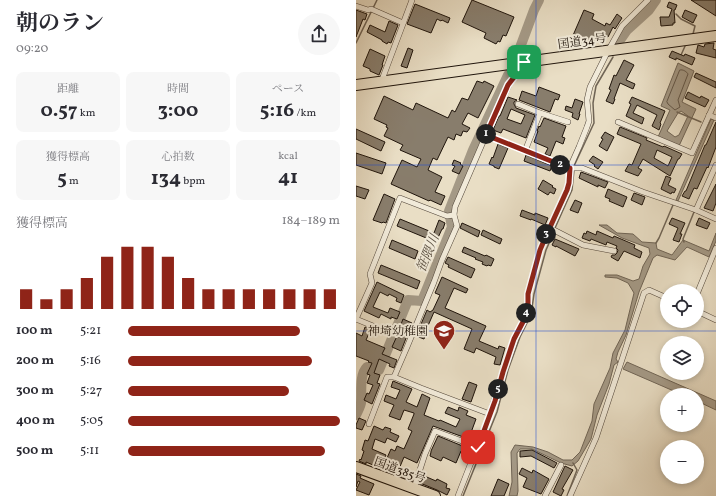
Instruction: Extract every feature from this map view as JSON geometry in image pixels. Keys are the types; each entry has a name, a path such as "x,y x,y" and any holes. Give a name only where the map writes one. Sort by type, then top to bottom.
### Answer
{"highway":[{"name":"国道34号","path":"357,84 716,36"},
{"name":"国道385号","path":"356,467 435,496"}],"street":[{"path":"358,0 356,5 368,10 373,9 403,23"},
{"path":"382,81 412,0"},
{"path":"458,496 490,414 514,339 525,318 528,305 528,294 540,250 567,190 570,168 589,121 587,100 590,87 622,26 648,0"},
{"path":"394,377 456,226 454,215 455,207 508,85 524,62"},
{"path":"618,122 692,153 716,100"},
{"path":"518,104 568,122"},
{"path":"525,151 540,113"},
{"path":"709,115 716,118"},
{"path":"486,135 570,168 582,168 643,192 696,210 716,219"},
{"path":"696,210 716,164"},
{"path":"378,328 356,319 372,282 370,274 400,198 447,216 454,215"},
{"path":"550,228 582,245 614,251"},
{"path":"701,284 716,248"},
{"path":"570,496 596,438 644,293 649,290 660,295"},
{"path":"704,314 716,320"},
{"path":"369,424 387,377 394,377 490,414"},
{"path":"414,488 425,454 435,431 478,447"},
{"path":"545,496 561,465"}],"water":[{"path":"678,63 694,71 682,102 696,109 679,146 658,137 670,110 661,106","holes":["681,111 688,116 679,135 675,137 667,131 678,113"]},
{"path":"711,119 714,120 678,201 676,200"},
{"path":"599,225 607,225 617,233 633,234 642,242 656,243 657,249 672,255 683,240 709,251 716,233 716,241 709,257 687,247 675,260 657,255 653,258 639,292 626,335 618,352 616,359 618,362 614,365 609,384 597,415 591,439 578,461 572,466 561,463 532,449 520,449 517,453 517,496 509,496 512,482 511,452 515,445 533,447 548,452 563,460 572,460 580,452 592,421 594,404 610,368 613,353 625,330 634,293 628,283 617,278 605,277 605,275 617,275 633,281 639,279 643,266 650,254 649,248 622,238"},
{"path":"627,362 660,376 660,380 668,380 686,388 667,388 623,369"},
{"path":"704,396 716,401 716,410 704,404"}],"building":[{"path":"472,0 514,17 506,36 503,35 500,42 498,41 496,44 484,38 486,33 462,22"},
{"path":"691,0 716,0 716,16"},
{"path":"669,2 677,5 674,10 675,23 673,23 673,25 661,26 660,17 669,17 672,9 667,7"},
{"path":"415,4 450,18 448,23 437,19 431,33 407,24"},
{"path":"356,10 367,14 365,20 363,19 356,37"},
{"path":"584,10 594,14 592,19 605,26 606,23 610,25 617,14 622,18 615,29 613,27 608,37 600,33 595,44 584,38 582,44 571,40"},
{"path":"685,10 697,15 693,23 682,17"},
{"path":"389,21 398,25 391,43 388,42 387,44 367,32 370,25 385,32"},
{"path":"714,43 713,49 716,50 716,58 696,53 698,45 704,47 705,44"},
{"path":"408,48 413,50 407,68 401,66"},
{"path":"370,49 385,56 379,75 363,66"},
{"path":"672,51 684,56 685,54 695,58 692,65 676,58 676,60 669,57"},
{"path":"624,60 634,65 626,80 635,84 633,89 620,83 613,104 606,101 611,90 609,89 614,75 616,76"},
{"path":"696,73 716,82 716,88 694,77"},
{"path":"477,81 483,83 484,81 494,86 478,118 468,113 462,124 470,128 467,132 463,131 461,136 456,134 454,140 448,137 437,160 433,158 428,170 442,177 435,192 445,196 441,205 391,184 402,160 417,167 421,159 400,150 403,145 384,136 388,128 386,127 387,125 374,119 384,96 413,110 416,103 448,118 452,110 455,112 462,98 468,100"},
{"path":"539,87 560,95 558,100 555,99 550,112 519,100 522,91 536,96"},
{"path":"688,92 700,98 701,96 709,100 705,107 685,98"},
{"path":"508,97 517,100 514,102 516,108 535,115 526,138 503,129 501,133 493,130","holes":["511,109 525,115 521,124 507,119"]},
{"path":"632,97 665,111 659,130 652,126 657,115 637,105 633,113 644,118 642,124 626,116"},
{"path":"575,99 583,102 578,120 572,117 573,113 565,110 566,106 572,108"},
{"path":"544,118 566,126 562,137 565,138 563,144 556,141 550,156 545,154 548,148 534,142 539,126 540,127"},
{"path":"716,122 716,147 708,168 707,167 697,189 694,188 689,199 682,196 686,191"},
{"path":"620,127 647,138 646,140 682,154 670,176 643,159 638,168 642,170 638,176 625,171 629,164 632,165 641,144 617,134","holes":["657,150 672,157 668,166 654,158"]},
{"path":"356,129 385,142 381,151 356,139"},
{"path":"605,132 614,137 607,151 599,146 603,139 601,138"},
{"path":"498,144 508,148 499,169 489,164"},
{"path":"356,153 386,163 382,174 356,165"},
{"path":"526,155 552,166 550,171 524,161"},
{"path":"593,156 603,162 598,169 589,161"},
{"path":"454,160 461,163 460,164 463,166 459,174 452,171 455,166 452,165"},
{"path":"581,172 608,182 605,188 598,185 598,187 579,178"},
{"path":"666,176 671,178 668,185 676,189 674,193 672,192 671,194 661,189"},
{"path":"543,180 556,189 554,194 550,192 548,195 538,189"},
{"path":"716,184 716,203 713,211 704,208"},
{"path":"356,186 369,190 365,199 356,196"},
{"path":"608,189 627,197 623,207 609,201 610,199 605,197"},
{"path":"634,193 645,197 642,205 631,200"},
{"path":"384,194 395,199 386,223 382,223 373,220"},
{"path":"575,200 582,203 578,213 570,210"},
{"path":"522,210 548,218 545,225 520,216"},
{"path":"672,218 685,223 680,234 682,234 679,242 673,240 678,228 669,224"},
{"path":"699,218 710,223 707,229 696,225"},
{"path":"400,219 434,233 439,220 445,223 436,242 397,226"},
{"path":"462,223 480,231 478,237 460,228"},
{"path":"483,230 502,239 500,244 481,235"},
{"path":"587,231 596,235 597,231 635,245 634,248 642,252 640,258 624,251 618,261 611,257 617,253 617,246 607,242 606,245 591,239 590,241 582,238 584,233 586,234"},
{"path":"555,239 579,249 575,256 552,245"},
{"path":"392,240 418,251 415,259 389,248"},
{"path":"464,247 494,259 491,266 482,264 483,262 462,252"},
{"path":"448,257 475,269 471,278 448,267 449,265 445,263"},
{"path":"381,265 420,281 417,289 378,273"},
{"path":"442,277 468,289 466,293 454,288 445,308 486,326 479,341 498,349 499,346 505,348 500,365 494,364 496,357 476,348 474,353 464,349 472,329 434,312 424,339 416,336 427,310 430,312 433,310 440,295 435,293"},
{"path":"377,282 404,295 401,303 396,301 397,298 380,292 373,307 388,313 390,308 400,312 397,319 391,317 391,319 381,314 379,318 364,311"},
{"path":"403,319 412,323 401,351 392,347 397,336 401,338 404,329 400,327"},
{"path":"365,327 371,329 366,340 385,348 382,354 397,360 394,368 389,366 390,364 379,359 374,373 380,375 377,383 380,384 372,404 364,400 367,393 369,394 373,385 367,383 370,375 367,374 372,363 356,356 356,333 362,336"},
{"path":"393,381 412,389 406,402 417,407 422,394 430,398 424,415 456,427 460,419 445,413 448,407 458,411 459,407 468,411 466,415 476,419 469,438 433,426 417,463 404,457 399,469 414,475 412,481 387,470 390,459 387,458 391,449 395,451 397,446 404,449 412,431 408,429 414,414 404,410 400,420 389,416 394,405 384,401 386,395 396,399 400,390 391,387"},
{"path":"469,382 477,385 471,402 462,399"},
{"path":"359,418 366,421 362,430 356,428"},
{"path":"374,426 383,430 385,427 391,429 390,432 399,436 396,442 387,438 385,443 375,439 372,449 386,455 380,468 366,462 366,464 359,461 360,459 361,460 364,451 362,450 365,440 368,441"},
{"path":"438,436 465,447 463,452 461,451 456,463 443,457 441,461 430,456"},
{"path":"532,450 557,463 554,468 531,456 520,457 520,451"},
{"path":"565,466 573,470 562,489 564,490 561,496 553,492"},
{"path":"522,468 532,473 533,470 549,479 541,494 523,487 527,478 519,474"},
{"path":"356,474 361,476 360,478 374,484 369,495 356,490 360,482 358,481 356,487"},
{"path":"422,475 436,481 437,479 447,484 446,488 450,489 447,495 420,483"},
{"path":"498,479 509,484 504,496 491,496"}],"waterway":[{"path":"356,43 377,0"},
{"name":"笹隈川","path":"518,53 539,0"},
{"path":"618,43 627,30 649,10 656,0"},
{"path":"676,14 681,19 695,26 693,34"},
{"path":"681,55 686,44"},
{"path":"574,166 594,123 593,103 596,86 613,57"},
{"name":"笹隈川","path":"356,415 361,403 361,384 364,370 367,367 377,371 379,370 408,300 422,301 452,227 449,211 473,150 508,75"},
{"path":"677,112 701,122"},
{"path":"555,228 572,190 574,170"},
{"path":"656,243 673,205"},
{"path":"684,242 683,239 694,212"},
{"path":"463,496 497,412 508,370 520,337 531,315 534,294 546,250 554,232"},
{"path":"567,496 577,470 573,463"}],"place":[{"name":"神埼幼稚園","path":"444,350"}],"route":[{"path":"478,447 495,401 514,339 525,318 528,305 528,294 540,250 569,183 570,168 486,135 508,85 524,62"}]}
